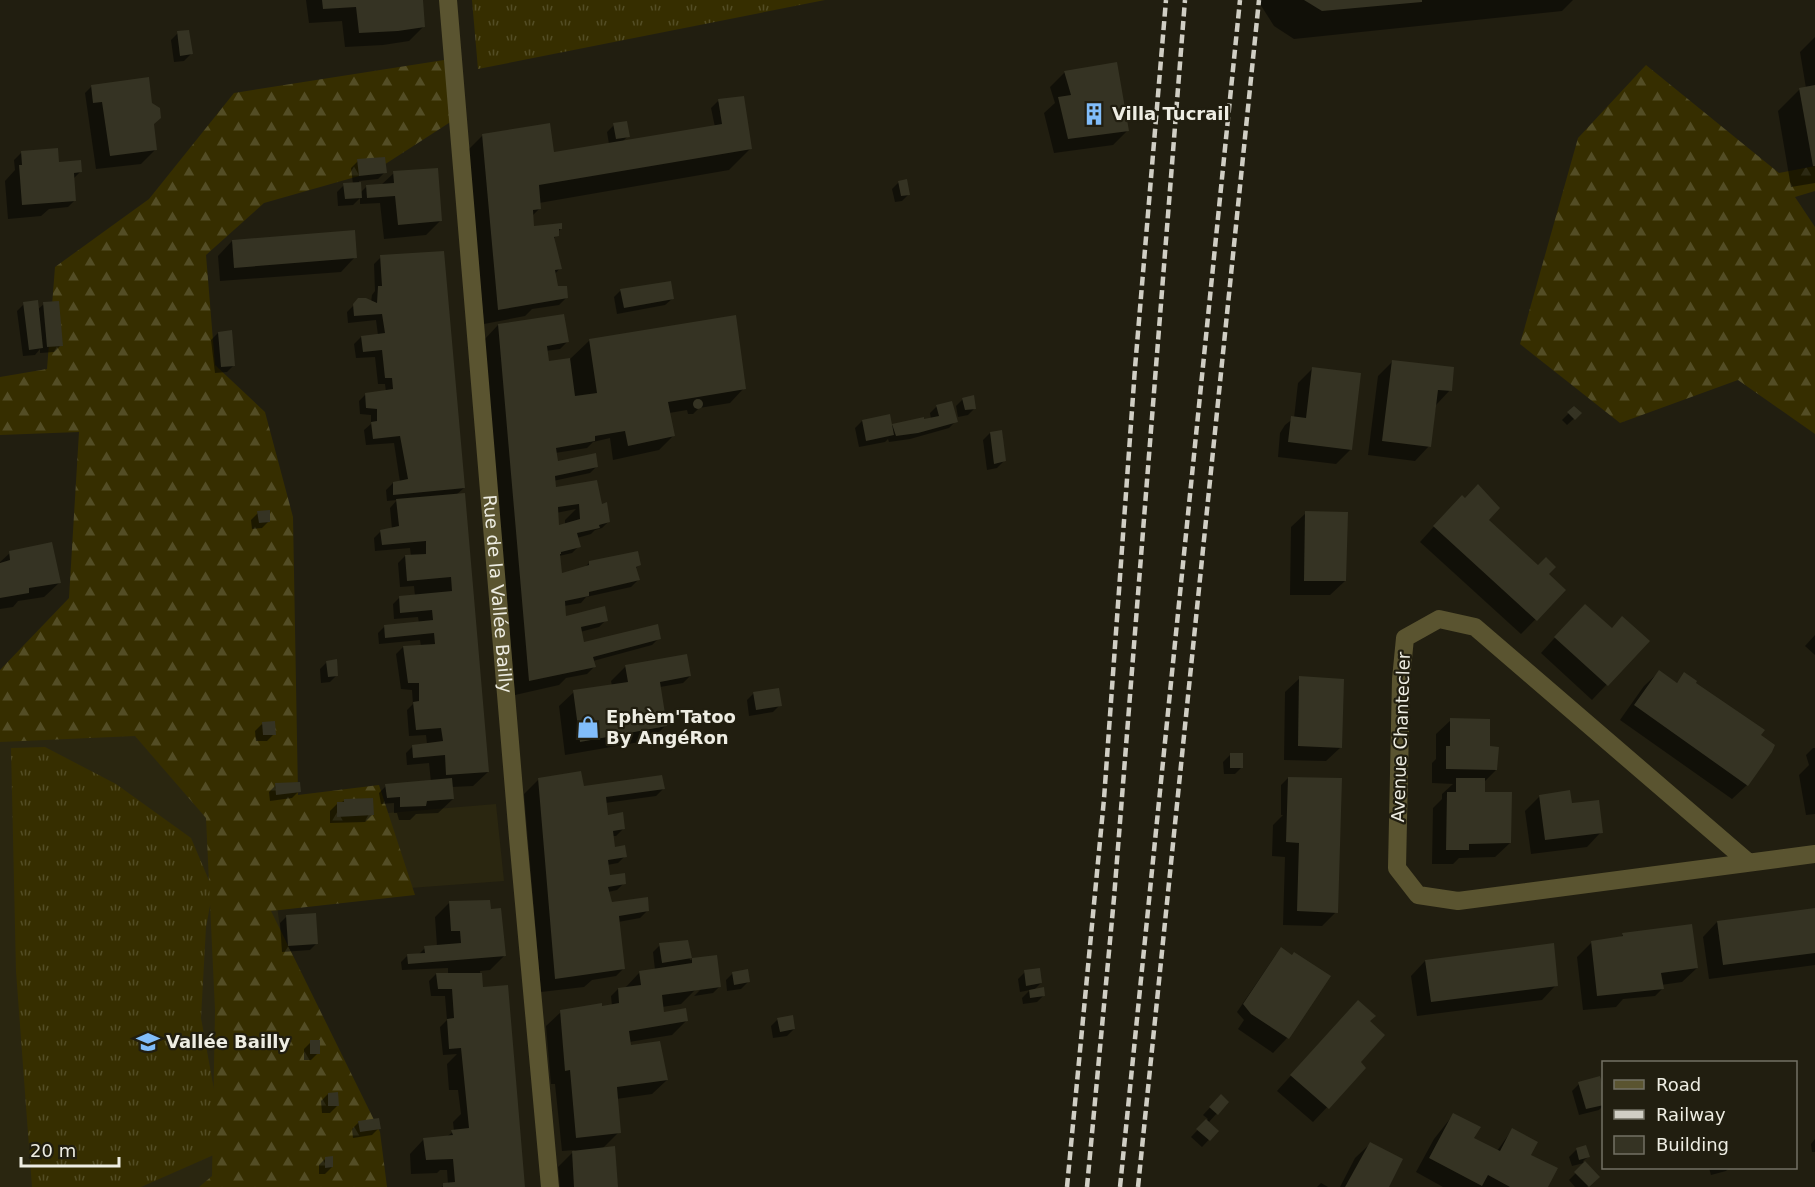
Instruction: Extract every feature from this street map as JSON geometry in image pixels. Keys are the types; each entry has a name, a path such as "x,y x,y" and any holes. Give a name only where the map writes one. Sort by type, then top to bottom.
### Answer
{"street":[{"name":"Rue de la Vallée Bailly","path":"448,0 518,838 550,1187"},
{"name":"Avenue Chantecler","path":"1748,862 1475,627 1439,619 1405,638 1401,679 1398,868 1418,895 1458,901 1815,854"}],"shaded area":[{"name":"Vallée Bailly","path":"0,670 80,675 243,825 496,804 504,881 276,898 315,1187 0,1187"}],"green space":[{"path":"472,0 825,0 478,69"},
{"path":"444,60 452,121 373,172 264,203 206,255 215,365 265,412 293,517 298,795 379,785 415,895 271,911 380,1132 387,1187 199,1187 212,1176 215,1010 206,818 135,736 0,742 0,670 69,598 79,432 0,435 0,377 47,369 55,267 149,199 234,93"},
{"path":"1646,65 1779,173 1815,166 1815,191 1795,197 1815,227 1815,434 1738,380 1620,423 1520,344 1578,138"},
{"path":"45,747 116,784 191,838 213,890 206,927 201,1018 225,1150 141,1187 32,1187 16,971 11,748"}],"building":[{"path":"322,0 423,0 425,27 359,33 356,7 323,9"},
{"path":"1304,0 1422,0 1422,2 1322,11"},
{"path":"189,30 193,54 180,56 177,31"},
{"name":"Villa Tucrail","path":"1117,62 1129,131 1068,139 1058,97 1071,95 1064,71"},
{"path":"149,77 152,103 160,108 161,118 154,124 157,150 110,156 102,102 93,103 91,85"},
{"path":"1815,85 1815,166 1813,166 1799,88"},
{"path":"744,96 752,149 539,185 541,209 533,210 534,226 562,223 559,236 554,237 562,269 555,270 558,286 567,286 568,298 498,310 482,134 550,123 554,152 722,124 718,99"},
{"path":"627,121 630,137 616,139 613,123"},
{"path":"58,148 59,162 81,160 82,172 74,173 76,201 22,205 19,165 22,165 21,151"},
{"path":"385,157 387,173 359,176 357,159"},
{"path":"438,168 442,221 398,225 395,196 367,198 366,185 394,183 393,171"},
{"path":"907,179 910,195 901,196 898,181"},
{"path":"361,182 362,198 345,199 343,183"},
{"path":"355,230 357,258 234,268 232,240"},
{"path":"444,251 465,488 393,495 393,482 408,479 400,436 373,439 371,422 377,421 377,409 366,408 365,393 393,389 392,378 385,378 382,350 363,352 361,336 385,333 382,314 354,316 353,304 358,298 366,298 377,303 378,286 382,286 380,255"},
{"path":"671,281 674,299 624,308 620,289"},
{"path":"38,300 43,348 29,350 23,302"},
{"path":"59,301 63,346 47,347 43,302"},
{"path":"564,314 569,342 547,346 549,361 570,358 575,396 597,393 589,339 736,315 746,389 668,402 675,436 628,446 625,431 595,436 595,441 556,448 558,461 596,453 598,467 555,476 556,487 597,480 602,504 607,502 610,522 599,525 600,528 577,533 581,547 561,552 562,573 589,565 589,561 638,551 641,565 636,567 640,580 589,592 589,596 565,601 566,616 605,606 608,621 581,627 584,642 658,624 661,639 593,657 596,667 529,681 498,324","holes":["579,504 580,519 559,525 558,507"]},
{"path":"232,330 235,366 221,367 218,332"},
{"path":"1392,360 1454,367 1452,391 1438,390 1431,447 1382,441"},
{"path":"1312,367 1361,373 1352,450 1288,442 1291,416 1306,418"},
{"path":"974,395 976,409 965,410 962,398"},
{"path":"698,399 703,404 698,409 693,404"},
{"path":"952,401 958,422 918,433 896,436 892,424 939,416 936,405"},
{"path":"1574,406 1582,413 1575,420 1567,412"},
{"path":"890,414 894,435 866,441 862,420"},
{"path":"1002,430 1006,461 994,464 990,432"},
{"path":"1478,484 1500,508 1489,520 1538,565 1546,557 1556,567 1549,574 1566,590 1537,621 1433,526 1462,495 1465,498"},
{"path":"465,493 489,772 446,775 445,755 413,758 412,745 443,741 441,728 416,730 413,702 419,701 419,683 408,683 403,646 435,644 434,633 385,638 384,625 433,620 432,610 400,613 399,596 452,591 451,577 407,581 405,555 426,554 426,541 382,545 380,530 399,526 396,499"},
{"path":"270,510 270,522 259,523 257,511"},
{"path":"1305,511 1348,512 1346,581 1304,581"},
{"path":"52,542 61,583 29,588 29,593 0,598 0,563 10,560 9,551"},
{"path":"1585,604 1612,628 1622,616 1650,641 1608,686 1554,637"},
{"path":"687,654 691,676 660,682 667,726 580,742 573,690 628,682 625,665"},
{"path":"337,659 338,676 328,677 326,661"},
{"path":"1659,670 1677,683 1684,672 1697,681 1696,683 1765,730 1761,735 1775,745 1748,786 1634,705"},
{"path":"1299,676 1344,679 1342,748 1298,746"},
{"path":"779,688 782,706 756,710 753,692"},
{"path":"1450,718 1490,719 1490,746 1499,747 1497,770 1446,769 1446,746 1450,746"},
{"path":"275,721 276,735 263,735 262,722"},
{"path":"1230,753 1243,753 1243,768 1230,768"},
{"path":"581,771 584,786 662,775 665,789 606,797 608,815 623,812 625,829 613,831 615,847 625,845 627,857 608,860 610,875 625,873 626,884 608,887 612,902 648,897 649,911 619,916 625,969 555,979 538,778"},
{"path":"1288,777 1342,778 1338,913 1297,911 1299,843 1286,842"},
{"path":"452,778 454,799 427,801 426,806 400,807 400,797 387,798 385,784"},
{"path":"1456,778 1485,778 1485,792 1512,792 1511,843 1469,844 1469,850 1446,850 1447,792 1456,792"},
{"path":"300,782 301,792 276,795 275,783"},
{"path":"1570,790 1572,803 1599,800 1603,833 1545,840 1539,795"},
{"path":"373,798 374,815 337,817 337,802 344,802 344,799"},
{"path":"490,900 491,909 501,908 506,956 408,964 407,954 425,953 424,946 461,943 460,931 451,931 449,901"},
{"path":"1815,908 1815,953 1723,965 1717,921"},
{"path":"316,913 318,944 288,946 286,915"},
{"path":"1692,924 1698,968 1661,973 1664,989 1597,996 1591,941 1623,936 1622,933"},
{"path":"688,940 692,958 662,963 659,943"},
{"path":"1554,943 1558,986 1431,1002 1425,960"},
{"path":"1281,947 1292,955 1294,952 1331,976 1289,1039 1251,1014 1243,1004"},
{"path":"717,955 721,987 662,995 664,1012 686,1008 688,1021 629,1031 631,1045 660,1041 668,1080 617,1087 621,1133 576,1138 570,1070 565,1071 560,1010 602,1003 602,1006 619,1003 618,988 641,985 639,971 692,963 692,958"},
{"path":"1040,968 1042,983 1026,986 1024,970"},
{"path":"748,969 750,982 734,985 732,972"},
{"path":"436,973 482,973 483,987 508,985 525,1187 443,1187 443,1183 455,1182 453,1159 426,1160 423,1138 453,1135 451,1130 469,1128 461,1048 449,1049 447,1019 454,1018 452,989 438,989"},
{"path":"1044,987 1045,996 1030,998 1029,990"},
{"path":"1358,1000 1376,1016 1370,1021 1385,1035 1361,1062 1366,1068 1329,1109 1290,1075"},
{"path":"793,1015 795,1029 780,1032 777,1018"},
{"path":"310,1040 320,1040 320,1054 310,1054"},
{"path":"1600,1076 1602,1105 1586,1109 1578,1082"},
{"path":"338,1092 339,1106 328,1106 328,1093"},
{"path":"1221,1094 1229,1102 1218,1115 1209,1107"},
{"path":"1453,1113 1481,1127 1474,1138 1500,1151 1512,1128 1538,1142 1531,1155 1558,1168 1548,1187 1510,1187 1488,1175 1482,1186 1429,1158"},
{"path":"379,1118 381,1129 360,1132 358,1121"},
{"path":"1206,1119 1219,1131 1210,1141 1196,1129"},
{"path":"1370,1142 1403,1159 1389,1187 1345,1187"},
{"path":"1586,1145 1590,1157 1579,1160 1576,1148"},
{"path":"615,1146 618,1187 574,1187 572,1151"},
{"path":"333,1156 333,1167 325,1168 325,1157"},
{"path":"1585,1161 1600,1177 1589,1187 1574,1172"}],"railway":[{"path":"1067,1187 1104,799 1135,368 1166,0"},
{"path":"1087,1187 1114,898 1185,0"},
{"path":"1120,1187 1240,0"},
{"path":"1138,1187 1259,0"}],"place":[{"name":"Villa Tucrail","path":"1094,114"},
{"name":"Ephèm'Tatoo By AngéRon","path":"588,727"},
{"name":"Vallée Bailly","path":"148,1042"}]}
